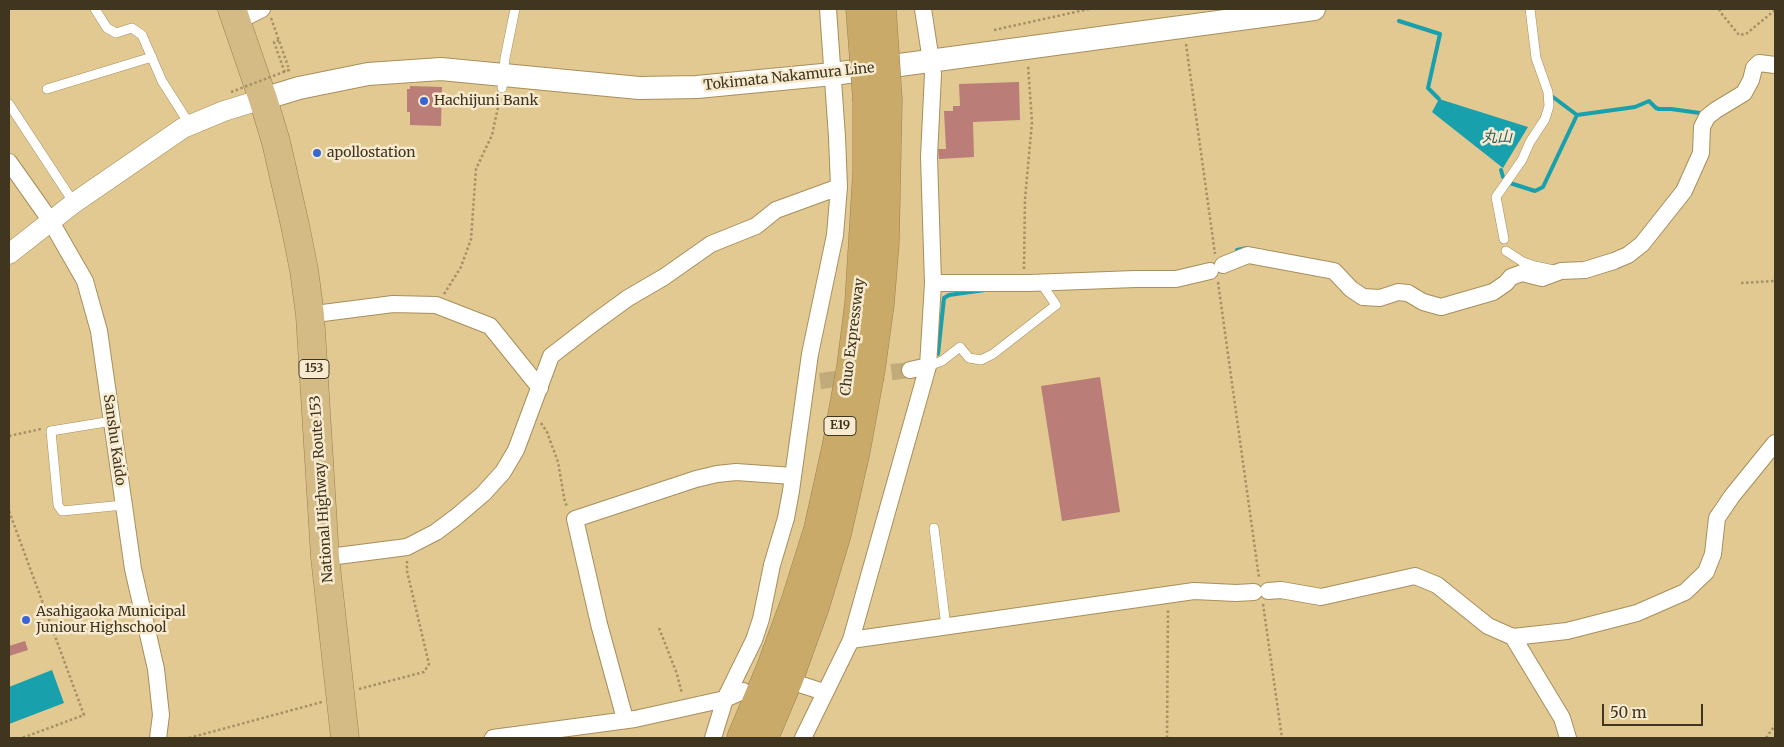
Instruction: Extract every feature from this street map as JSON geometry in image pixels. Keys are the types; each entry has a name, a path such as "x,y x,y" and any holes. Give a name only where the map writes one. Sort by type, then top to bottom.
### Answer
{"highway":[{"name":"Chuo Expressway","path":"764,738 789,679 815,607 837,534 856,451 871,369 885,242 877,100 860,9"},
{"name":"Chuo Expressway","path":"741,738 769,672 795,602 818,529 836,448 851,366 859,303 867,172 877,100 882,9"},
{"name":"National Highway Route 153","path":"252,13 263,98 276,142 295,225 310,315 325,557 345,738"}],"main road":[{"name":"Tokimata Nakamura Line","path":"263,98 299,88 368,74 441,69 503,81 639,88 697,87 833,74 931,62 1272,11 1314,9"}],"street":[{"path":"713,738 725,699 754,640 761,619 772,565 786,518 813,382 810,354 836,236 839,187 838,137 828,9"},
{"path":"803,738 851,640 928,366 933,283 929,157 933,74 923,9"},
{"path":"933,283 1041,283 1176,279 1217,268 1248,255 1334,271 1351,289 1363,297 1380,298 1398,292 1408,292 1424,302 1441,307 1493,292 1511,277 1522,273 1542,278 1561,272 1585,270 1628,255 1642,244 1684,191 1701,153 1702,127 1707,117 1744,93 1751,80 1754,68 1759,63 1775,65"},
{"path":"9,254 50,220 183,128 224,111 263,98"},
{"name":"Sanshu Kaido","path":"9,162 50,220 85,282 99,331 133,569 156,669 161,715 158,738"},
{"path":"337,556 407,547 436,532 483,494 502,472 516,450 551,356 628,298 664,277 711,244 756,226 776,210 839,187"},
{"path":"323,313 393,304 436,305 490,326 540,388"},
{"path":"910,370 928,366"},
{"path":"851,640 1194,591 1236,593 1281,590 1321,597 1415,576 1437,585 1488,626 1513,636 1567,631 1637,613 1686,592 1706,572 1713,554 1717,518 1732,496 1775,443"},
{"path":"625,719 599,624 575,519 716,474 736,472 793,476"},
{"path":"1513,636 1562,718 1568,738"},
{"path":"802,685 824,692"},
{"path":"493,738 635,719 725,699 743,691"}],"lane":[{"path":"95,9 107,28 116,33 132,28 142,35 162,81 190,125"},
{"path":"503,81 505,58 515,9"},
{"path":"1504,240 1496,197 1522,160 1549,106 1548,92 1536,58 1530,9"},
{"path":"47,89 152,57"},
{"path":"9,104 74,203"},
{"path":"1506,251 1523,262 1561,272"},
{"path":"928,366 942,361 960,347 969,358 981,360 993,354 1056,306 1041,283"},
{"path":"112,421 51,431 58,505 62,512 124,506"},
{"path":"934,528 946,627"}],"path":[{"path":"994,30 1089,9"},
{"path":"1720,9 1721,13 1739,35 1746,34 1775,10"},
{"path":"231,92 289,70 271,17 252,13"},
{"path":"1185,38 1282,738"},
{"path":"279,40 274,42 286,77"},
{"path":"1024,283 1025,199 1032,122 1028,59"},
{"path":"436,305 461,267 471,239 476,169 492,135 503,81"},
{"path":"1741,283 1775,280"},
{"path":"532,408 547,432 558,462 565,503 575,519"},
{"path":"9,436 41,429 51,431"},
{"path":"9,511 84,715 22,738"},
{"path":"350,691 424,672 429,664 407,571 407,547"},
{"path":"1165,596 1168,606 1167,738"},
{"path":"660,628 677,674 685,708"},
{"path":"189,738 322,702"},
{"path":"1766,738 1775,726"}],"water":[{"name":"丸山","path":"1439,99 1528,127 1503,168 1432,112"},
{"path":"52,670 64,703 9,724 9,687"}],"building":[{"path":"1019,82 1020,120 973,122 974,157 939,159 938,149 946,149 944,111 953,111 953,106 960,106 959,84"},
{"name":"Hachijuni Bank","path":"410,86 442,87 441,126 410,125 410,112 407,112 407,89 410,89"},
{"path":"1100,377 1120,512 1062,521 1041,386"},
{"path":"25,641 28,650 9,656 9,646"}],"waterway":[{"path":"1399,21 1440,34 1428,88 1439,99"},
{"path":"1553,97 1577,115"},
{"path":"1510,183 1535,191 1543,187 1577,115 1635,107 1649,101 1659,109 1700,113"},
{"path":"1501,170 1503,177"},
{"path":"1237,250 1247,248"},
{"path":"938,354 944,298 949,295 985,290"}],"tunnel":[{"path":"820,381 910,370"}],"place":[{"name":"Hachijuni Bank","path":"424,101"},
{"name":"apollostation","path":"317,153"},
{"name":"Asahigaoka Municipal Juniour Highschool","path":"26,620"}]}
